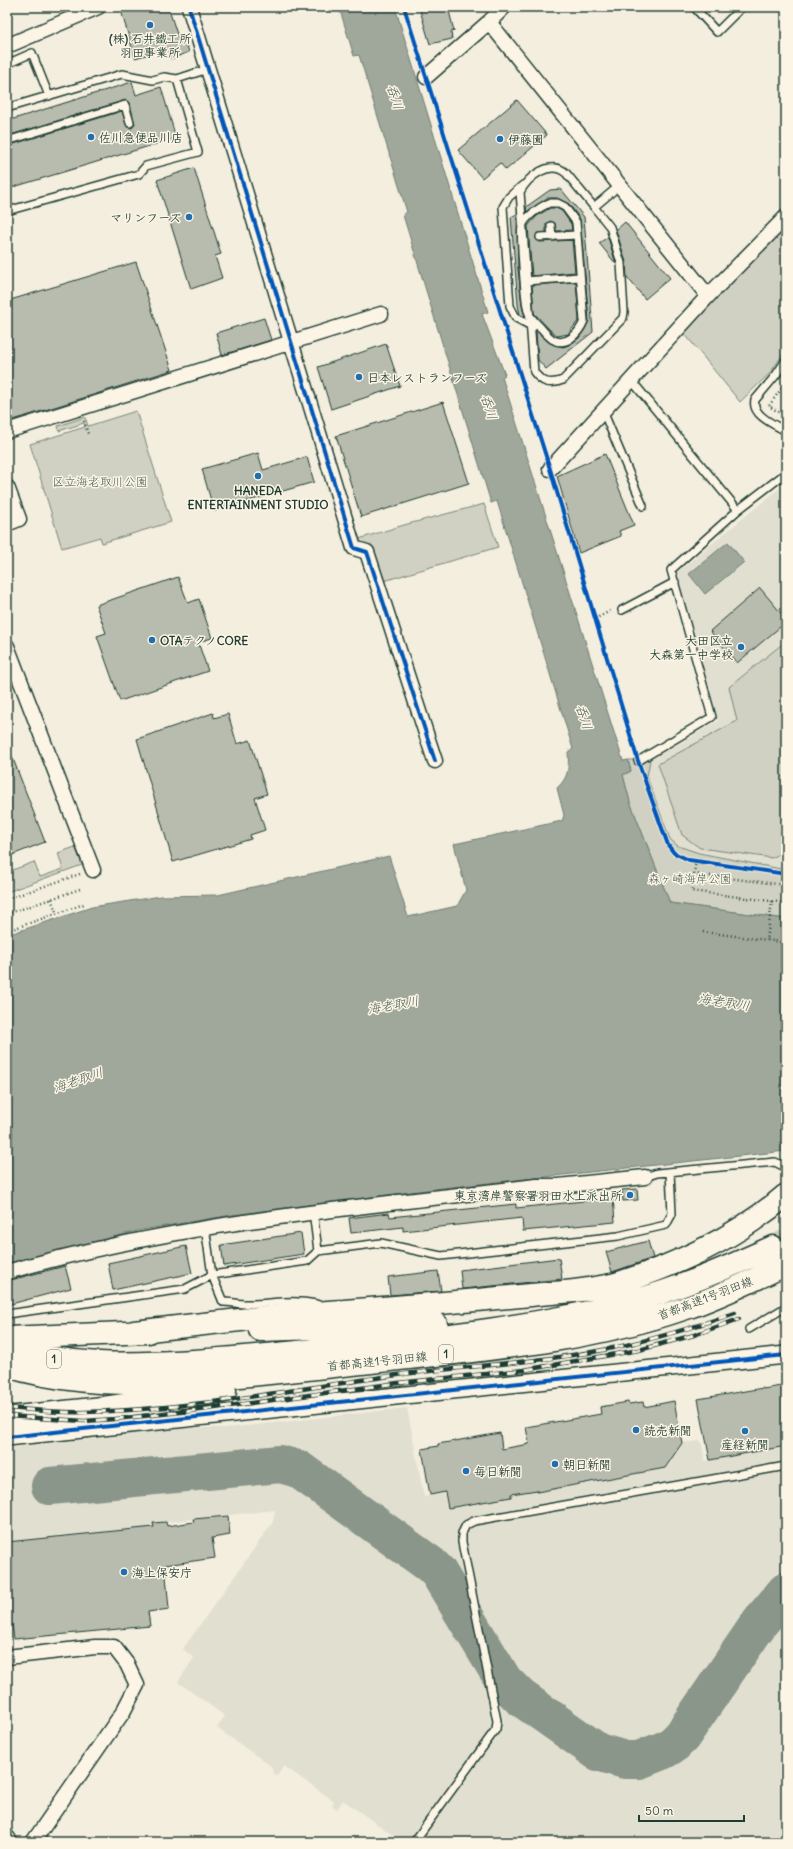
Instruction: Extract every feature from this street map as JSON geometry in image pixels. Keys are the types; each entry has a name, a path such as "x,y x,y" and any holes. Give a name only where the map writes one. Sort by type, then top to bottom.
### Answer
{"highway":[{"path":"134,1332 282,1315 502,1298 580,1290 617,1283 688,1258 726,1239 765,1213 786,1195"},
{"name":"首都高速1号羽田線","path":"7,1347 53,1359 100,1374 159,1383 500,1348 587,1335 634,1324 686,1308 733,1290 778,1256 722,1270 676,1288 630,1302 584,1313 530,1323 387,1342 256,1356 134,1365 100,1374 54,1378 7,1366"},
{"path":"7,1338 134,1332 293,1330 461,1322 584,1313"},
{"path":"7,1418 102,1408 212,1393 372,1362"}],"street":[{"path":"7,46 98,7"},
{"path":"189,7 290,343 354,548 367,552 435,761"},
{"path":"426,77 504,7"},
{"path":"489,22 708,296"},
{"path":"550,469 708,296 786,217"},
{"path":"7,431 381,314"},
{"path":"7,487 19,519 7,524"},
{"path":"7,646 93,870"},
{"path":"7,1272 90,1250 205,1227 313,1211 538,1186 558,1186 645,1177"},
{"path":"7,1438 786,1355"},
{"path":"7,1657 95,1647 114,1647 127,1664 137,1685 123,1712 33,1842"}],"lane":[{"path":"694,7 717,32 742,7"},
{"path":"7,64 32,53 49,96"},
{"path":"7,108 122,74 153,80 164,77 177,79 208,69"},
{"path":"7,211 139,174 146,166 198,152 177,79"},
{"path":"7,141 125,105 130,123"},
{"path":"524,184 520,192 534,372 539,378 547,383 555,384 563,380 619,324 623,318 624,312 621,263 610,226 561,169 545,168 524,184 509,197 503,207 510,306 516,318 546,333"},
{"path":"594,207 619,186"},
{"path":"549,203 558,203 565,206 574,217 576,222 580,277 584,321 580,330 570,339 559,342 551,339 528,312 521,228 528,218 549,203"},
{"path":"551,226 552,237"},
{"path":"540,237 577,235"},
{"path":"525,281 580,277"},
{"path":"786,360 776,375 754,400 753,404 762,416 786,431"},
{"path":"632,380 738,510"},
{"path":"604,411 643,506"},
{"path":"638,761 712,717 671,570 738,510 786,473"},
{"path":"622,610 675,582"},
{"path":"645,1177 670,1172 775,1162 783,1166 786,1170"},
{"path":"7,1314 185,1289 212,1275 307,1261 318,1251 381,1244 441,1256 618,1236 666,1225 672,1214 670,1172"},
{"path":"313,1211 318,1251"},
{"path":"205,1227 212,1275 223,1302 246,1304 282,1301 304,1302 343,1311"},
{"path":"749,1329 786,1307"},
{"path":"414,1842 496,1729 497,1721 462,1542 462,1533 466,1525 474,1522 786,1466"}],"path":[{"path":"786,381 769,406 786,417"},
{"path":"595,619 616,608 622,610"},
{"path":"696,862 691,891 786,903"},
{"path":"7,899 93,870"},
{"path":"694,874 786,885"},
{"path":"7,914 80,889"},
{"path":"51,899 57,914"},
{"path":"767,940 772,901"},
{"path":"7,931 84,904"},
{"path":"703,932 786,943"}],"shaded area":[{"name":"大田区立 大森第一中学校","path":"786,483 786,865 779,869 699,853 678,846 670,839 647,777 650,760 718,721 675,574"},
{"path":"407,1408 424,1497 445,1492 448,1508 511,1497 511,1494 537,1490 538,1492 665,1468 682,1443 701,1441 705,1461 786,1446 786,1842 395,1842 397,1838 343,1800 337,1809 332,1805 334,1801 284,1766 277,1776 273,1773 271,1766 217,1728 225,1716 178,1682 194,1658 183,1649 273,1522 275,1510 166,1522 167,1530 161,1531 169,1609 149,1612 150,1626 14,1639 12,1624 7,1624 7,1448 185,1428 228,1428"}],"green space":[{"path":"783,227 786,229 786,349 771,372 740,402 684,333"},
{"name":"区立海老取川公園","path":"136,411 171,522 102,543 100,537 62,548 30,444 85,427 84,423 59,431 58,426 85,417 88,426"},
{"path":"484,504 498,547 377,583 352,541 404,525"},
{"path":"786,641 786,850 772,858 700,848 682,835 658,764 737,721 729,687"},
{"name":"森ヶ崎海岸公園","path":"628,760 650,760 647,777 670,839 678,846 699,853 786,870 786,919 670,903 630,802 623,775 631,771"},
{"path":"75,847 82,865 7,892 7,872 34,862 40,877 63,869 58,853"}],"water":[{"path":"339,7 395,7 488,312 482,314 505,375 502,377 623,761 628,760 631,771 623,775 630,802 670,903 786,919 786,1151 442,1188 232,1215 141,1230 7,1264 7,935 92,907 161,896 218,895 389,856 408,917 457,906 466,890 454,844 562,821 564,815 557,788 566,776 568,767 568,752 573,749 497,501 491,503 403,215 407,212 359,55 354,56"},
{"path":"728,542 744,562 705,594 689,574"}],"building":[{"name":"(株) 石井鐵工所 羽田事業所","path":"120,7 168,7 180,43 187,46 189,52 171,59 167,49 135,58"},
{"path":"419,7 448,7 454,31 451,32 452,39 430,44"},
{"name":"佐川急便品川店","path":"132,82 136,95 161,87 176,138 7,189 7,146 122,111 127,127 132,128 135,124 130,104 126,100 7,136 7,121"},
{"name":"伊藤園","path":"517,100 547,135 506,170 500,163 482,178 458,150"},
{"name":"マリンフーズ","path":"194,168 221,254 215,256 222,278 191,289 157,180"},
{"path":"561,189 584,217 593,332 546,369 538,360 536,331 550,343 563,347 579,338 589,321 580,219 569,204 557,198 547,198 527,212 526,207 550,190"},
{"path":"550,208 556,208 562,211 571,224 572,230 556,231 555,223 550,221 546,224 546,232 537,233 536,239 540,242 572,240 575,272 532,276 528,226 537,216"},
{"path":"517,214 518,268 522,306 525,317 520,315 518,305 511,217"},
{"path":"625,222 670,278 645,299 627,277 626,262 616,230"},
{"path":"608,237 616,264 599,243"},
{"path":"136,262 172,370 7,422 7,301"},
{"path":"576,282 579,320 568,334 558,336 550,330 534,313 532,285"},
{"path":"264,318 271,340 222,355 216,333"},
{"name":"日本レストランフーズ","path":"386,344 400,386 331,409 318,367"},
{"path":"443,402 469,483 361,517 336,436"},
{"name":"HANEDA ENTERTAINMENT STUDIO","path":"258,453 263,470 307,457 314,482 214,511 202,469"},
{"path":"605,454 634,525 619,531 621,536 579,553 557,476"},
{"name":"OTAテクノCORE","path":"178,577 188,603 199,599 212,638 198,642 208,671 120,701 97,636 106,633 96,605"},
{"path":"760,588 786,619 786,622 737,663 710,631"},
{"path":"213,713 214,718 228,714 237,744 250,740 267,794 255,798 265,830 250,835 251,839 173,862 137,739"},
{"path":"7,743 45,842 7,857"},
{"name":"東京湾岸警察署羽田水上派出所","path":"637,1189 638,1200 623,1201 622,1190"},
{"path":"613,1198 615,1222 523,1231 522,1218 403,1231 403,1227 351,1233 349,1218 389,1213 390,1217 516,1204 516,1208"},
{"path":"301,1233 304,1254 224,1266 221,1245"},
{"path":"648,1241 653,1258 612,1272 606,1252"},
{"path":"186,1246 192,1273 113,1290 108,1263"},
{"path":"559,1258 562,1279 462,1289 460,1270"},
{"path":"65,1266 71,1288 7,1305 7,1281"},
{"path":"438,1271 441,1291 390,1295 388,1277"},
{"name":"産経新聞","path":"781,1386 786,1415 786,1446 710,1460 698,1399"},
{"path":"674,1401 682,1443 665,1468 537,1492 537,1490 511,1494 511,1497 448,1508 445,1492 430,1495 422,1449 438,1446 438,1444 500,1433 502,1449 529,1444 526,1427 601,1414 600,1407 628,1402 629,1404 643,1402 644,1407"},
{"path":"228,1516 230,1535 212,1538 215,1558 165,1565 169,1609 148,1612 150,1626 14,1639 12,1624 7,1624 7,1542 154,1527 153,1523 166,1522 167,1526 194,1522 193,1519"}],"taxiway":[{"path":"50,1486 280,1464 298,1469 431,1565 438,1572 504,1681 520,1697 598,1752 625,1760 639,1760 664,1750 674,1744 682,1736 760,1622 786,1591"}],"tunnel":[{"path":"773,1247 786,1240"}],"railway":[{"path":"7,1408 75,1412 164,1407 242,1398 397,1375 552,1358 637,1343 735,1313"},
{"path":"7,1416 84,1421 115,1419 200,1410 398,1383 524,1370 639,1350 694,1335 739,1319"}],"cycle path":[{"path":"189,7 354,548 367,552 435,761"},
{"path":"404,7 550,469 638,761 668,845 674,853 689,860 786,874"},
{"path":"7,1437 786,1355"}],"place":[{"name":"(株) 石井鐵工所 羽田事業所","path":"150,25"},
{"name":"佐川急便品川店","path":"91,137"},
{"name":"伊藤園","path":"500,139"},
{"name":"マリンフーズ","path":"189,217"},
{"name":"日本レストランフーズ","path":"359,377"},
{"name":"HANEDA ENTERTAINMENT STUDIO","path":"258,476"},
{"name":"OTAテクノCORE","path":"152,640"},
{"name":"大田区立 大森第一中学校","path":"741,647"},
{"name":"東京湾岸警察署羽田水上派出所","path":"630,1195"},
{"name":"読売新聞","path":"636,1430"},
{"name":"産経新聞","path":"745,1431"},
{"name":"朝日新聞","path":"555,1464"},
{"name":"毎日新聞","path":"466,1471"},
{"name":"海上保安庁","path":"124,1572"}],"water label":[{"name":"呑川","path":"395,97"},
{"name":"呑川","path":"489,407"},
{"name":"呑川","path":"584,717"},
{"name":"海老取川","path":"724,1002"},
{"name":"海老取川","path":"393,1005"},
{"name":"海老取川","path":"78,1080"}]}
